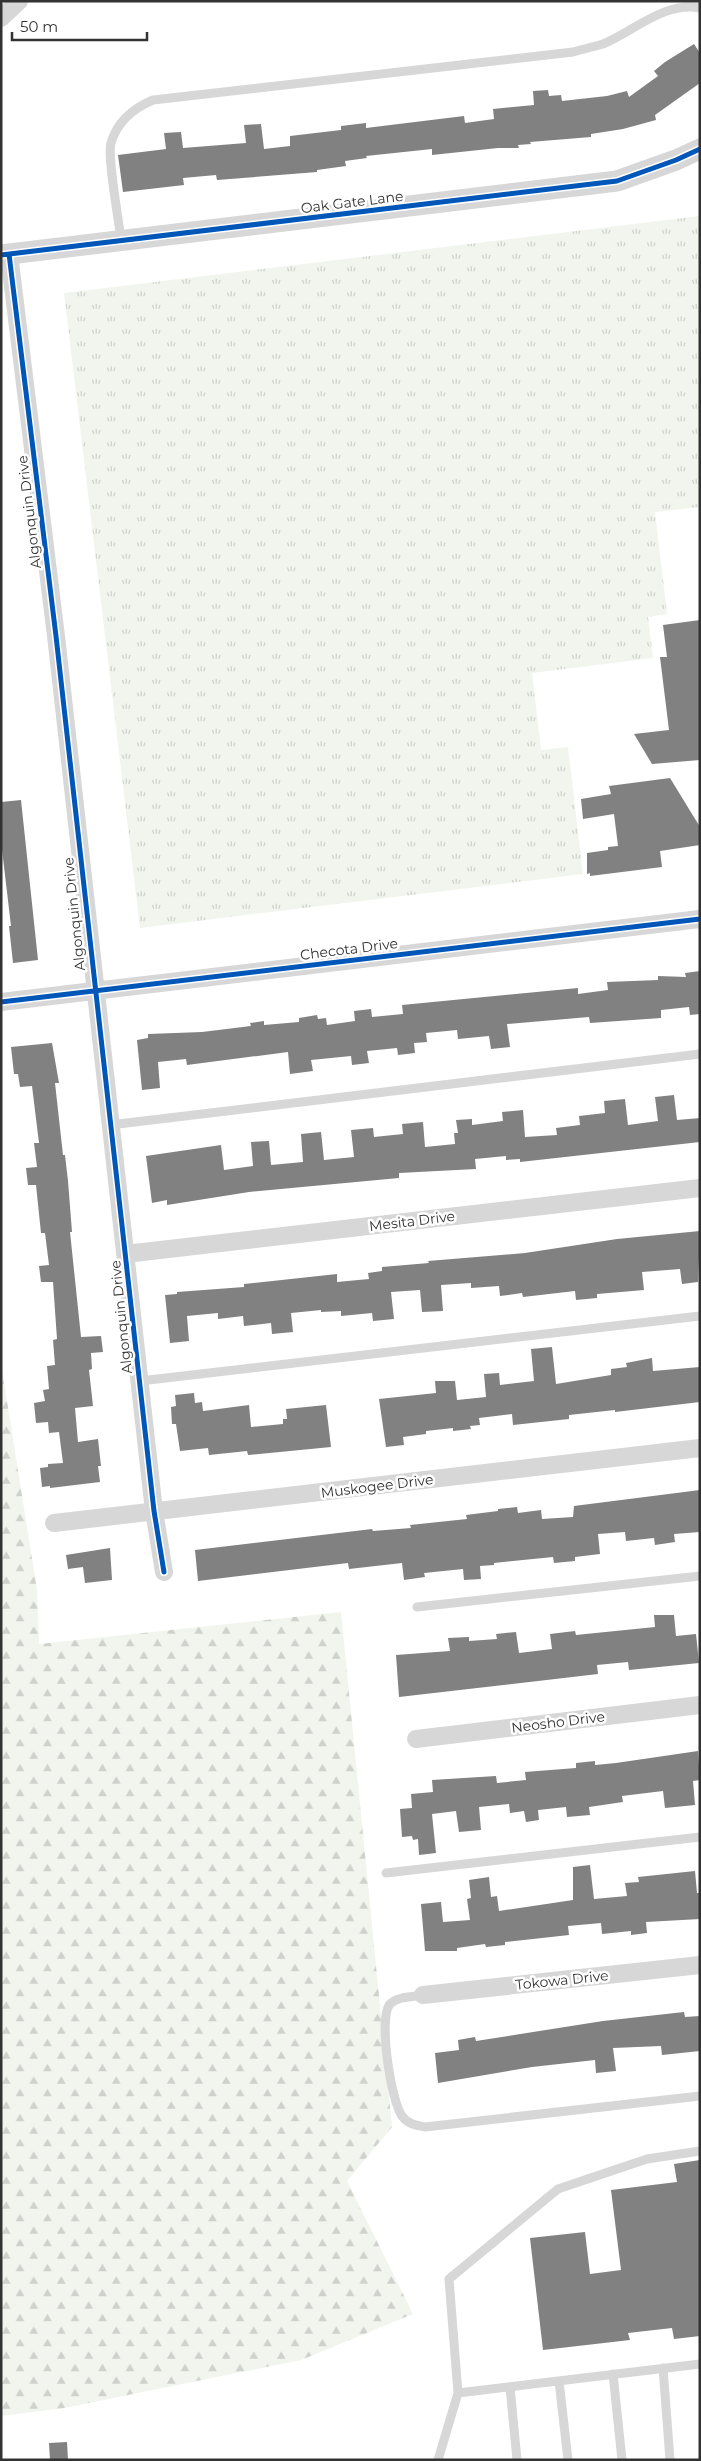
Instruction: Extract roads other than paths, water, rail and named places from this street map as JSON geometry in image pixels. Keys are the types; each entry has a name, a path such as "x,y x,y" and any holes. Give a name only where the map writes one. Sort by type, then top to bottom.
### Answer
{"street":[{"path":"1,18 19,1"},
{"name":"Oak Gate Lane","path":"5,255 618,181 676,160 700,149"},
{"name":"Algonquin Drive","path":"5,255 56,636 94,990 154,1512 164,1572"},
{"name":"Checota Drive","path":"1,1002 700,919"},
{"name":"Mesita Drive","path":"125,1254 700,1188"},
{"name":"Muskogee Drive","path":"54,1523 700,1448"},
{"name":"Neosho Drive","path":"416,1739 700,1705"},
{"name":"Tokowa Drive","path":"423,1995 700,1965"}],"lane":[{"path":"122,241 110,144 118,126 137,107 145,103 153,100 573,52 603,43 662,13 689,6 700,8"},
{"path":"110,1125 700,1054"},
{"path":"140,1381 700,1316"},
{"path":"417,1607 700,1576"},
{"path":"386,1873 700,1837"},
{"path":"423,1995 400,1998 390,2004 385,2017 393,2096 401,2115 411,2125 425,2127 700,2096"},
{"path":"438,2460 458,2394 449,2279 558,2189 646,2159 700,2151"},
{"path":"458,2394 700,2364"},
{"path":"663,2368 670,2460"},
{"path":"613,2374 622,2460"},
{"path":"559,2381 568,2460"},
{"path":"510,2387 517,2460"}]}
